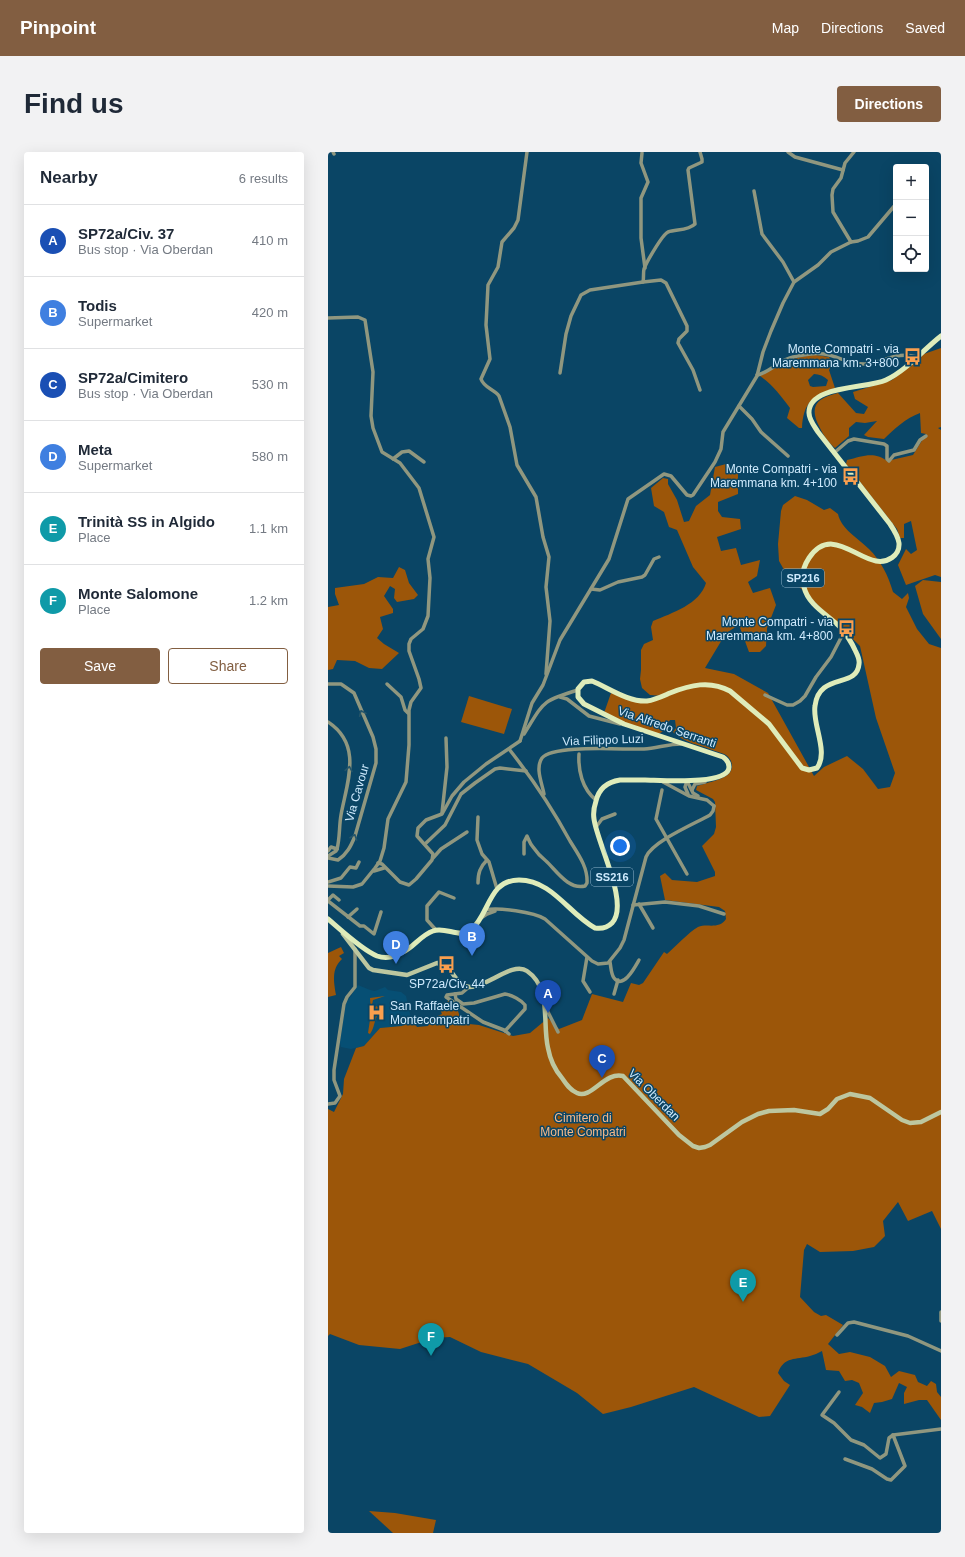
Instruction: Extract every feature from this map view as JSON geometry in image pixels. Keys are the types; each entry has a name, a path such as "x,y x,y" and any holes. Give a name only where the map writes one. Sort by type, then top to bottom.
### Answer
{"main road":[{"name":"SP216","path":"844,632 813,603 807,594 803,584 803,575 808,560 819,548 832,544 850,549 872,560 883,562 894,556 899,544 896,533 890,524 818,432 810,417 809,410 813,401 830,391 869,386 885,380 898,372 941,336"},
{"name":"Via Alfredo Serranti","path":"717,777 725,774 728,770 729,766 726,759 624,724 583,704 578,697 578,690 584,682 591,680 631,698 651,700 681,689 702,684 725,689 769,724 802,768 813,770 818,767 821,758 814,710 817,697 821,690 828,685 853,676 859,666 857,652 844,632"},
{"path":"596,800 603,787 620,780 687,781 717,777"},
{"name":"SS216","path":"497,888 514,880 524,880 548,890 592,926 601,929 614,921 616,917 617,897 593,814 596,800"},
{"path":"328,919 377,956 390,957 402,953 427,934 436,930 464,933 471,930 480,919 497,888"}],"street":[{"path":"527,152 518,220 515,227 502,242 498,266 488,285 486,325 490,357 481,376 482,384 499,396 510,427 517,465 537,499 542,537 549,560 546,585 550,618 546,665 547,676"},
{"path":"644,268 649,263 652,252 659,245 665,234 694,225 693,198 688,171 689,168 702,162 700,152"},
{"path":"788,152 796,157 843,170"},
{"path":"851,242 834,214 832,207 832,191 841,178 845,163 854,152"},
{"path":"642,153 641,163 648,182 641,198 641,238 644,268 643,282"},
{"path":"754,191 762,234 783,262 794,282"},
{"path":"520,741 532,703 542,689 562,636 610,556 628,499 664,474 670,476 688,495 692,496 717,459 721,449 723,433 758,375 764,350 771,331 794,282 818,265 829,254 851,242 868,237 893,208"},
{"path":"560,373 566,331 581,295 590,290 661,280 666,283 687,325 687,331 679,339 678,343 692,370 700,390"},
{"path":"328,318 358,317 365,320 373,372 372,424 381,451 401,464 419,488 434,538 428,560 430,580 428,615 423,629 409,643 409,650 421,686 419,692 411,703 408,713 409,745 406,782 388,819 381,857 366,881 357,886 328,886"},
{"path":"758,375 786,359 811,354 825,354 862,364 907,354 917,357"},
{"path":"739,406 753,420 760,431 788,456"},
{"path":"834,453 848,441 854,439 884,444 887,446 888,461 894,455 914,450 920,440 926,436"},
{"path":"393,459 402,452 410,451 424,462"},
{"path":"591,589 600,590 618,582 642,577 645,575 654,559 659,557"},
{"path":"765,695 788,706 800,701 805,696 816,677 831,657 844,632"},
{"name":"Via Cavour","path":"328,684 335,683 346,686 354,693 373,737 376,749 376,763 356,836 351,847 338,860 328,857"},
{"path":"387,684 401,697 405,710 408,713"},
{"path":"432,860 433,854 417,836 418,828 426,820 442,814 452,796 464,782 486,764 520,741 541,706 556,696 578,690"},
{"path":"556,696 567,699 589,716 624,724"},
{"path":"328,722 340,732 348,745 350,757 337,849 328,857"},
{"path":"442,814 447,766 446,738"},
{"name":"Via Filippo Luzi","path":"544,795 539,770 544,756 552,752 579,749 643,749 678,744 686,745"},
{"path":"509,749 544,795 582,860 586,871 587,883 584,886 578,886 561,878 533,848 527,836 524,842 524,854"},
{"path":"579,754 578,768 584,785 596,800"},
{"path":"425,844 445,825 460,794 475,783 500,768 526,772"},
{"path":"533,780 537,782 540,776"},
{"path":"692,791 692,786 695,784 717,777"},
{"path":"658,781 667,783 692,797 707,800 714,806"},
{"path":"485,910 489,912 494,910 516,911 542,917 592,962 598,964 610,962 624,940 648,854 652,848 667,838 710,815 713,811 714,806 710,799 695,795 687,781"},
{"path":"687,781 685,785 686,790 692,797"},
{"path":"662,790 656,818 687,874"},
{"path":"596,827 602,819 615,814"},
{"path":"478,817 477,840 482,854 489,862 497,888"},
{"path":"381,857 385,868 400,882 409,885 416,880 441,849 466,832"},
{"path":"329,848 337,849"},
{"path":"478,883 481,866 487,860"},
{"path":"328,882 340,879 350,867 356,868 359,862"},
{"path":"378,864 379,866 385,868"},
{"path":"373,871 385,868"},
{"path":"436,930 427,920 427,906 439,892 454,898"},
{"path":"340,900 333,895 328,901 348,917 374,934 381,912"},
{"path":"489,902 490,906 494,910"},
{"path":"633,905 665,902 699,906 724,914"},
{"path":"639,904 653,928"},
{"path":"348,917 357,909"},
{"path":"480,919 494,910"},
{"path":"338,927 371,970 407,975 437,963 446,967 461,983 469,987 465,991 448,995 446,997 483,1022 506,1031 509,1034"},
{"path":"328,1104 336,1103 340,1096 334,1080 334,1070 344,1004 347,997 355,987 355,949"},
{"path":"587,957 584,981 590,992"},
{"path":"610,962 613,977 623,981 627,978 639,960"},
{"name":"Via Oberdan","path":"469,987 485,983 513,969 523,969 528,972 538,985 545,1005 547,1042 550,1054 560,1076 572,1090 579,1094 586,1093 612,1076 623,1076 679,1135 696,1147 703,1148 708,1146 742,1122 758,1114 769,1111 794,1110 820,1114 837,1099 852,1094 870,1098 902,1120 910,1123 921,1122 941,1112"},
{"path":"614,994 618,980"},
{"path":"455,994 456,998 463,1004 474,1003 505,994 523,1002 525,1009 506,1031"},
{"path":"545,1005 558,1032"},
{"path":"941,1312 941,1321"},
{"path":"837,1335 844,1326 848,1323 854,1322 908,1336 941,1351"},
{"path":"839,1392 822,1415 834,1423 851,1440 864,1445 880,1458 886,1454 889,1438 893,1435 941,1429"},
{"path":"845,1459 872,1469 887,1479 893,1479 904,1466 893,1435"}],"shaded area":[{"name":"San Raffaele Montecompatri","path":"358,985 375,991 385,987 388,990 401,992 406,996 411,1018 402,1026 380,1028 364,1046 351,1049 341,1047 340,1042 346,1002"}],"green space":[{"path":"941,348 941,427 938,428 941,430 941,577 935,575 906,585 898,565 906,549 911,554 917,550 911,521 904,524 904,538 900,538 897,529 846,464 847,460 868,455 878,456 887,461 913,455 926,434 921,433 920,413 905,421 884,439 864,435 877,421 865,423 856,422 849,428 849,436 835,448 826,439 820,428 816,420 815,409 820,400 838,393 856,413 864,414 868,407 855,399 853,392 892,380 924,354"},
{"path":"815,355 829,357 833,363 829,370 835,388 815,397 811,401 804,412 802,428 799,428 787,418 790,408 773,387 760,376 786,361","holes":["814,374 823,376 828,380 826,386 810,386 808,380"]},
{"name":"Cimitero di Monte Compatri","path":"726,464 738,474 738,494 718,502 718,511 722,517 740,519 741,529 717,537 721,551 736,548 741,565 760,560 757,576 748,582 753,593 770,588 776,605 767,628 766,646 760,652 749,652 739,625 726,633 705,668 734,674 768,693 814,776 824,767 847,756 863,769 878,789 890,787 895,773 876,718 860,646 787,575 779,561 778,544 781,511 783,505 795,496 807,500 824,510 830,508 838,514 846,529 869,549 881,563 893,592 902,599 908,593 909,598 906,607 917,629 929,644 941,648 941,1229 932,1211 908,1221 898,1202 883,1221 885,1236 874,1247 853,1251 820,1252 807,1244 804,1250 800,1297 814,1312 821,1316 826,1315 843,1325 828,1344 839,1354 850,1352 870,1357 885,1366 891,1377 899,1371 915,1375 918,1382 927,1386 931,1381 936,1384 937,1392 941,1397 941,1420 927,1400 919,1400 904,1404 904,1393 907,1387 899,1383 892,1399 874,1403 870,1413 862,1407 855,1405 863,1393 859,1383 852,1380 845,1381 839,1371 826,1370 822,1351 814,1355 787,1361 784,1364 778,1373 784,1381 790,1385 770,1416 759,1417 694,1387 631,1407 603,1414 577,1393 528,1364 481,1352 450,1337 434,1338 400,1349 359,1345 330,1334 328,1336 328,1109 334,1112 343,1094 344,1079 356,1048 364,1046 380,1028 402,1026 411,1018 417,1027 428,1026 431,1019 442,1014 438,1005 449,1001 456,1005 461,1020 469,1024 479,1025 513,1036 530,1033 548,1018 559,1029 582,1020 592,994 623,1002 631,983 639,985 643,983 664,952 667,954 694,929 702,926 720,924 726,919 725,911 719,907 665,900 660,876 665,873 672,880 697,882 715,876 715,872 702,846 714,834 716,827 715,802 713,799 696,790 697,786 729,774 732,769 732,763 729,757 677,736 673,732 676,728 675,720 670,720 662,732 658,734 623,722 604,713 611,693 637,701 663,696 650,695 642,688 640,679 641,650 644,644 653,640 651,627 653,621 677,611 692,602 698,597 706,583 693,567 677,530 669,527 664,512 654,506 651,488 663,478 668,479 668,484 677,500 684,522 689,521 696,506 710,495 715,467"},
{"path":"399,567 405,570 409,583 418,595 414,599 397,602 394,598 395,589 390,586 384,596 393,609 393,613 380,617 383,629 377,638 399,653 382,669 369,668 355,661 337,660 333,669 328,670 328,607 339,605 335,594 335,588 364,584 378,577 393,578"},
{"path":"923,580 941,582 941,639 923,614 915,586"},
{"path":"469,696 512,709 504,734 461,722"},
{"path":"341,947 344,953 339,956 342,959 336,967 334,976 336,995 328,997 328,953"},
{"path":"385,996 373,1000 371,1010 373,1011 376,1006 378,1007 379,1013 370,1034 368,1033 371,1013 370,998"},
{"path":"369,1511 395,1513 436,1520 433,1533 393,1533"}],"place":[{"name":"Monte Compatri - via Maremmana km. 3+800","path":"912,356"},
{"name":"Monte Compatri - via Maremmana km. 4+100","path":"850,476"},
{"name":"Monte Compatri - via Maremmana km. 4+800","path":"846,629"},
{"name":"Todis","path":"472,956"},
{"name":"Meta","path":"396,964"},
{"name":"SP72a/Civ. 44","path":"447,965"},
{"name":"San Raffaele Montecompatri","path":"377,1013"},
{"name":"SP72a/Civ. 37","path":"548,1013"},
{"name":"SP72a/Cimitero","path":"602,1078"},
{"name":"Trinità SS in Algido","path":"743,1302"},
{"name":"Monte Salomone","path":"431,1356"}]}
